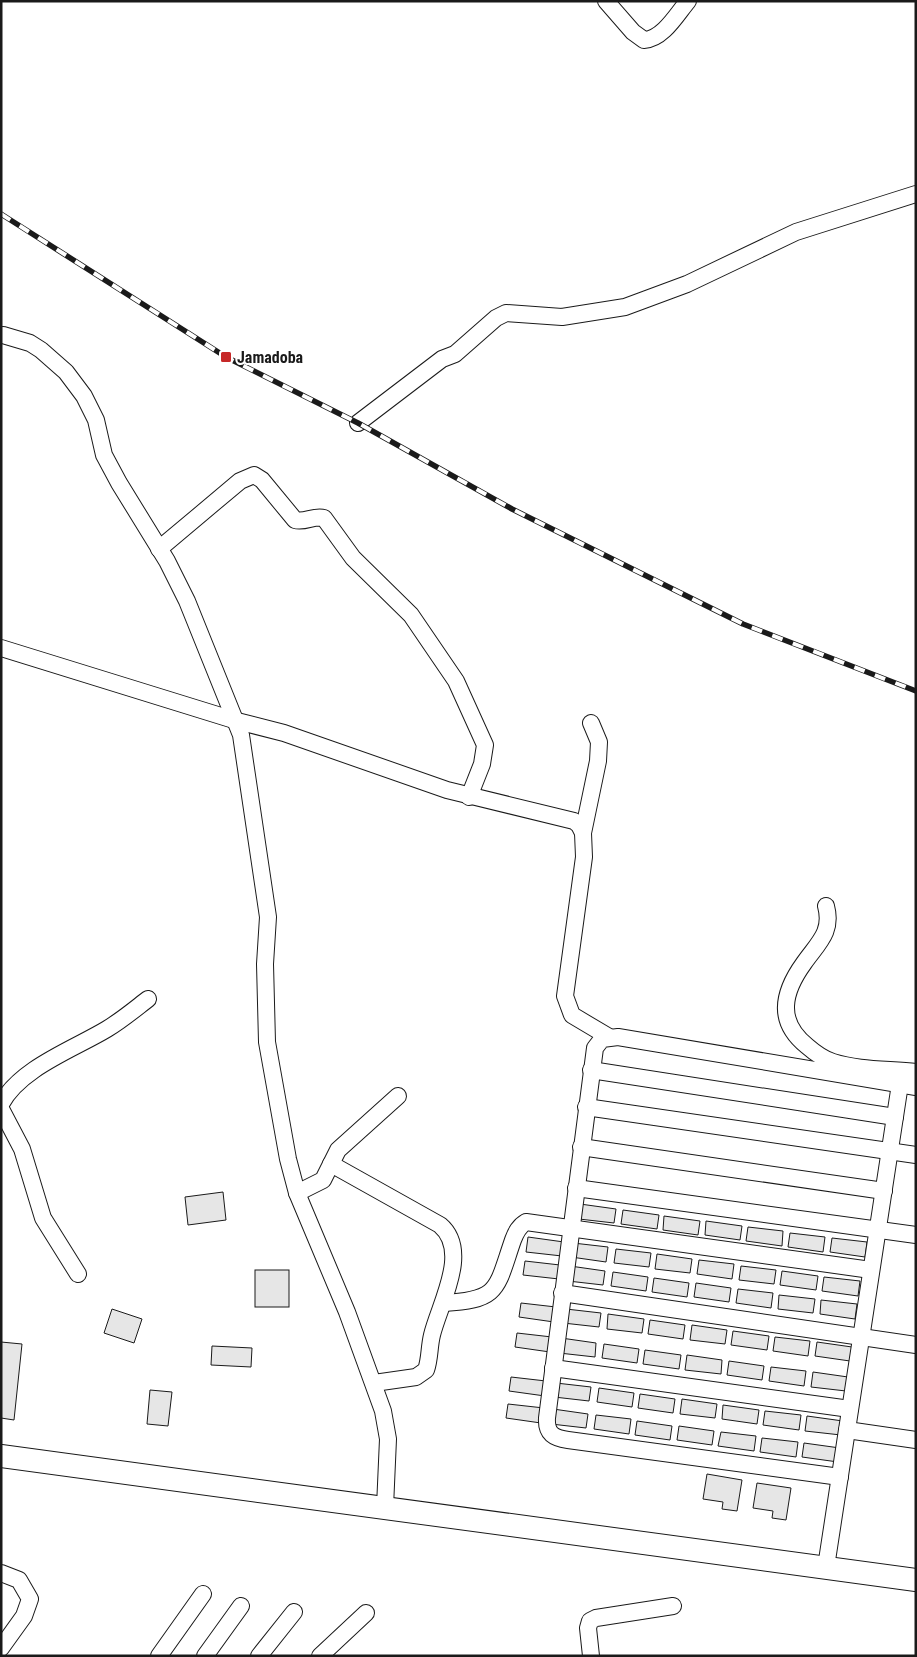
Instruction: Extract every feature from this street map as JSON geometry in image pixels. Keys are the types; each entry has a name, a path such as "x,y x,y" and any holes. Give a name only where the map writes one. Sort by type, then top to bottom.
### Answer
{"highway":[{"path":"1,1456 916,1580"}],"street":[{"path":"606,1 633,32 644,40 656,36 664,30 688,1"},
{"path":"358,423 442,359 455,354 496,318 506,313 562,317 626,307 687,284 796,232 916,194"},
{"path":"4,334 30,343 41,350 66,372 84,396 96,420 104,455 187,601 237,721 245,747 268,917 265,964 270,1062 288,1159 297,1192 347,1312 383,1410 388,1439 385,1507"},
{"path":"159,549 240,481 254,475 262,480 295,520 306,521 319,517 324,518 353,558 411,615 456,681 485,745 482,764 469,797"},
{"path":"1,648 237,721 303,739 469,797 566,818 579,825 585,845 565,996 572,1015 609,1037 908,1086 895,1117 826,1568"},
{"path":"582,833 598,761 600,742 591,723"},
{"path":"826,906 829,917 827,930 804,964 788,995 785,1014 792,1031 814,1052 833,1062 916,1072"},
{"path":"1,1104 10,1088 24,1077 109,1028 148,999"},
{"path":"609,1037 598,1042 591,1070 546,1426 550,1434 556,1438 840,1477"},
{"path":"591,1070 895,1117"},
{"path":"297,1192 323,1180 338,1150 346,1141 398,1096"},
{"path":"586,1107 916,1154"},
{"path":"1,1109 22,1149 42,1218 78,1274"},
{"path":"581,1148 884,1191"},
{"path":"331,1164 440,1225 448,1231 452,1246 448,1292 432,1336 426,1370 416,1377 374,1383"},
{"path":"576,1188 916,1236"},
{"path":"444,1303 472,1302 490,1293 498,1282 515,1234 521,1225 534,1222 872,1270"},
{"path":"562,1293 916,1345"},
{"path":"553,1368 850,1409"},
{"path":"847,1430 916,1440"},
{"path":"1,1572 19,1580 30,1599 24,1616 1,1648"},
{"path":"159,1656 203,1594"},
{"path":"205,1656 241,1606"},
{"path":"590,1656 588,1628 590,1621 596,1618 674,1606"},
{"path":"259,1656 294,1612"},
{"path":"320,1656 366,1613"}],"building":[{"path":"223,1192 226,1220 188,1225 185,1197"},
{"path":"580,1204 616,1209 614,1223 579,1219"},
{"path":"623,1210 659,1215 657,1229 621,1224"},
{"path":"664,1216 700,1221 698,1235 663,1230"},
{"path":"706,1221 742,1226 740,1240 705,1235"},
{"path":"748,1227 783,1231 782,1246 746,1241"},
{"path":"790,1233 825,1237 823,1252 788,1247"},
{"path":"528,1237 564,1242 562,1256 526,1252"},
{"path":"832,1238 867,1242 865,1257 830,1252"},
{"path":"573,1243 608,1247 606,1262 571,1257"},
{"path":"616,1249 651,1253 649,1267 614,1263"},
{"path":"657,1254 692,1259 690,1273 655,1269"},
{"path":"699,1260 734,1264 732,1279 697,1274"},
{"path":"525,1261 560,1265 559,1279 523,1275"},
{"path":"570,1266 605,1271 603,1285 568,1281"},
{"path":"741,1266 776,1270 774,1284 739,1280"},
{"path":"255,1270 289,1270 289,1307 255,1307"},
{"path":"782,1271 818,1276 816,1290 780,1285"},
{"path":"613,1272 648,1277 646,1291 611,1286"},
{"path":"824,1277 860,1281 858,1296 822,1291"},
{"path":"654,1278 689,1283 687,1297 652,1292"},
{"path":"696,1283 731,1288 729,1302 694,1297"},
{"path":"738,1289 773,1293 771,1308 736,1303"},
{"path":"779,1295 815,1299 813,1313 778,1309"},
{"path":"821,1300 857,1304 855,1319 820,1314"},
{"path":"521,1303 556,1307 554,1322 519,1317"},
{"path":"112,1309 142,1319 134,1343 104,1333"},
{"path":"566,1309 601,1313 599,1327 563,1323"},
{"path":"608,1314 644,1319 642,1333 607,1329"},
{"path":"650,1320 685,1325 683,1339 648,1334"},
{"path":"692,1325 727,1330 725,1344 690,1340"},
{"path":"733,1331 769,1336 767,1350 731,1345"},
{"path":"517,1333 552,1337 550,1352 515,1347"},
{"path":"775,1337 810,1341 808,1356 773,1351"},
{"path":"561,1338 596,1343 595,1357 559,1353"},
{"path":"1,1342 22,1344 14,1420 1,1418"},
{"path":"817,1342 852,1347 850,1361 815,1356"},
{"path":"604,1344 639,1349 637,1363 602,1358"},
{"path":"212,1346 252,1348 251,1367 211,1365"},
{"path":"645,1350 681,1355 679,1369 643,1364"},
{"path":"687,1355 722,1360 721,1374 685,1370"},
{"path":"729,1361 764,1366 762,1380 727,1375"},
{"path":"771,1367 806,1371 804,1386 769,1381"},
{"path":"813,1372 848,1377 846,1391 811,1387"},
{"path":"511,1377 546,1381 545,1396 509,1391"},
{"path":"556,1383 591,1387 589,1401 554,1397"},
{"path":"599,1388 634,1393 632,1407 597,1402"},
{"path":"150,1390 172,1392 168,1426 147,1424"},
{"path":"640,1394 675,1399 673,1413 638,1408"},
{"path":"682,1399 717,1404 715,1418 680,1414"},
{"path":"508,1404 544,1408 541,1423 506,1418"},
{"path":"723,1405 759,1410 757,1424 722,1419"},
{"path":"553,1409 588,1414 586,1428 551,1424"},
{"path":"765,1411 801,1415 799,1430 763,1425"},
{"path":"596,1415 631,1419 629,1434 594,1429"},
{"path":"807,1416 843,1421 841,1435 805,1431"},
{"path":"637,1421 672,1426 670,1440 635,1435"},
{"path":"679,1426 714,1431 712,1445 677,1440"},
{"path":"721,1432 756,1436 754,1451 718,1446"},
{"path":"762,1438 798,1442 796,1457 760,1452"},
{"path":"804,1443 840,1448 838,1462 802,1457"},
{"path":"707,1474 742,1480 737,1511 722,1509 723,1502 703,1499"},
{"path":"757,1483 791,1488 786,1520 772,1518 773,1511 753,1508"}],"railway":[{"path":"1,214 226,357 358,423 512,509 743,624 916,691"}],"place":[{"name":"Jamadoba","path":"226,357"}]}
